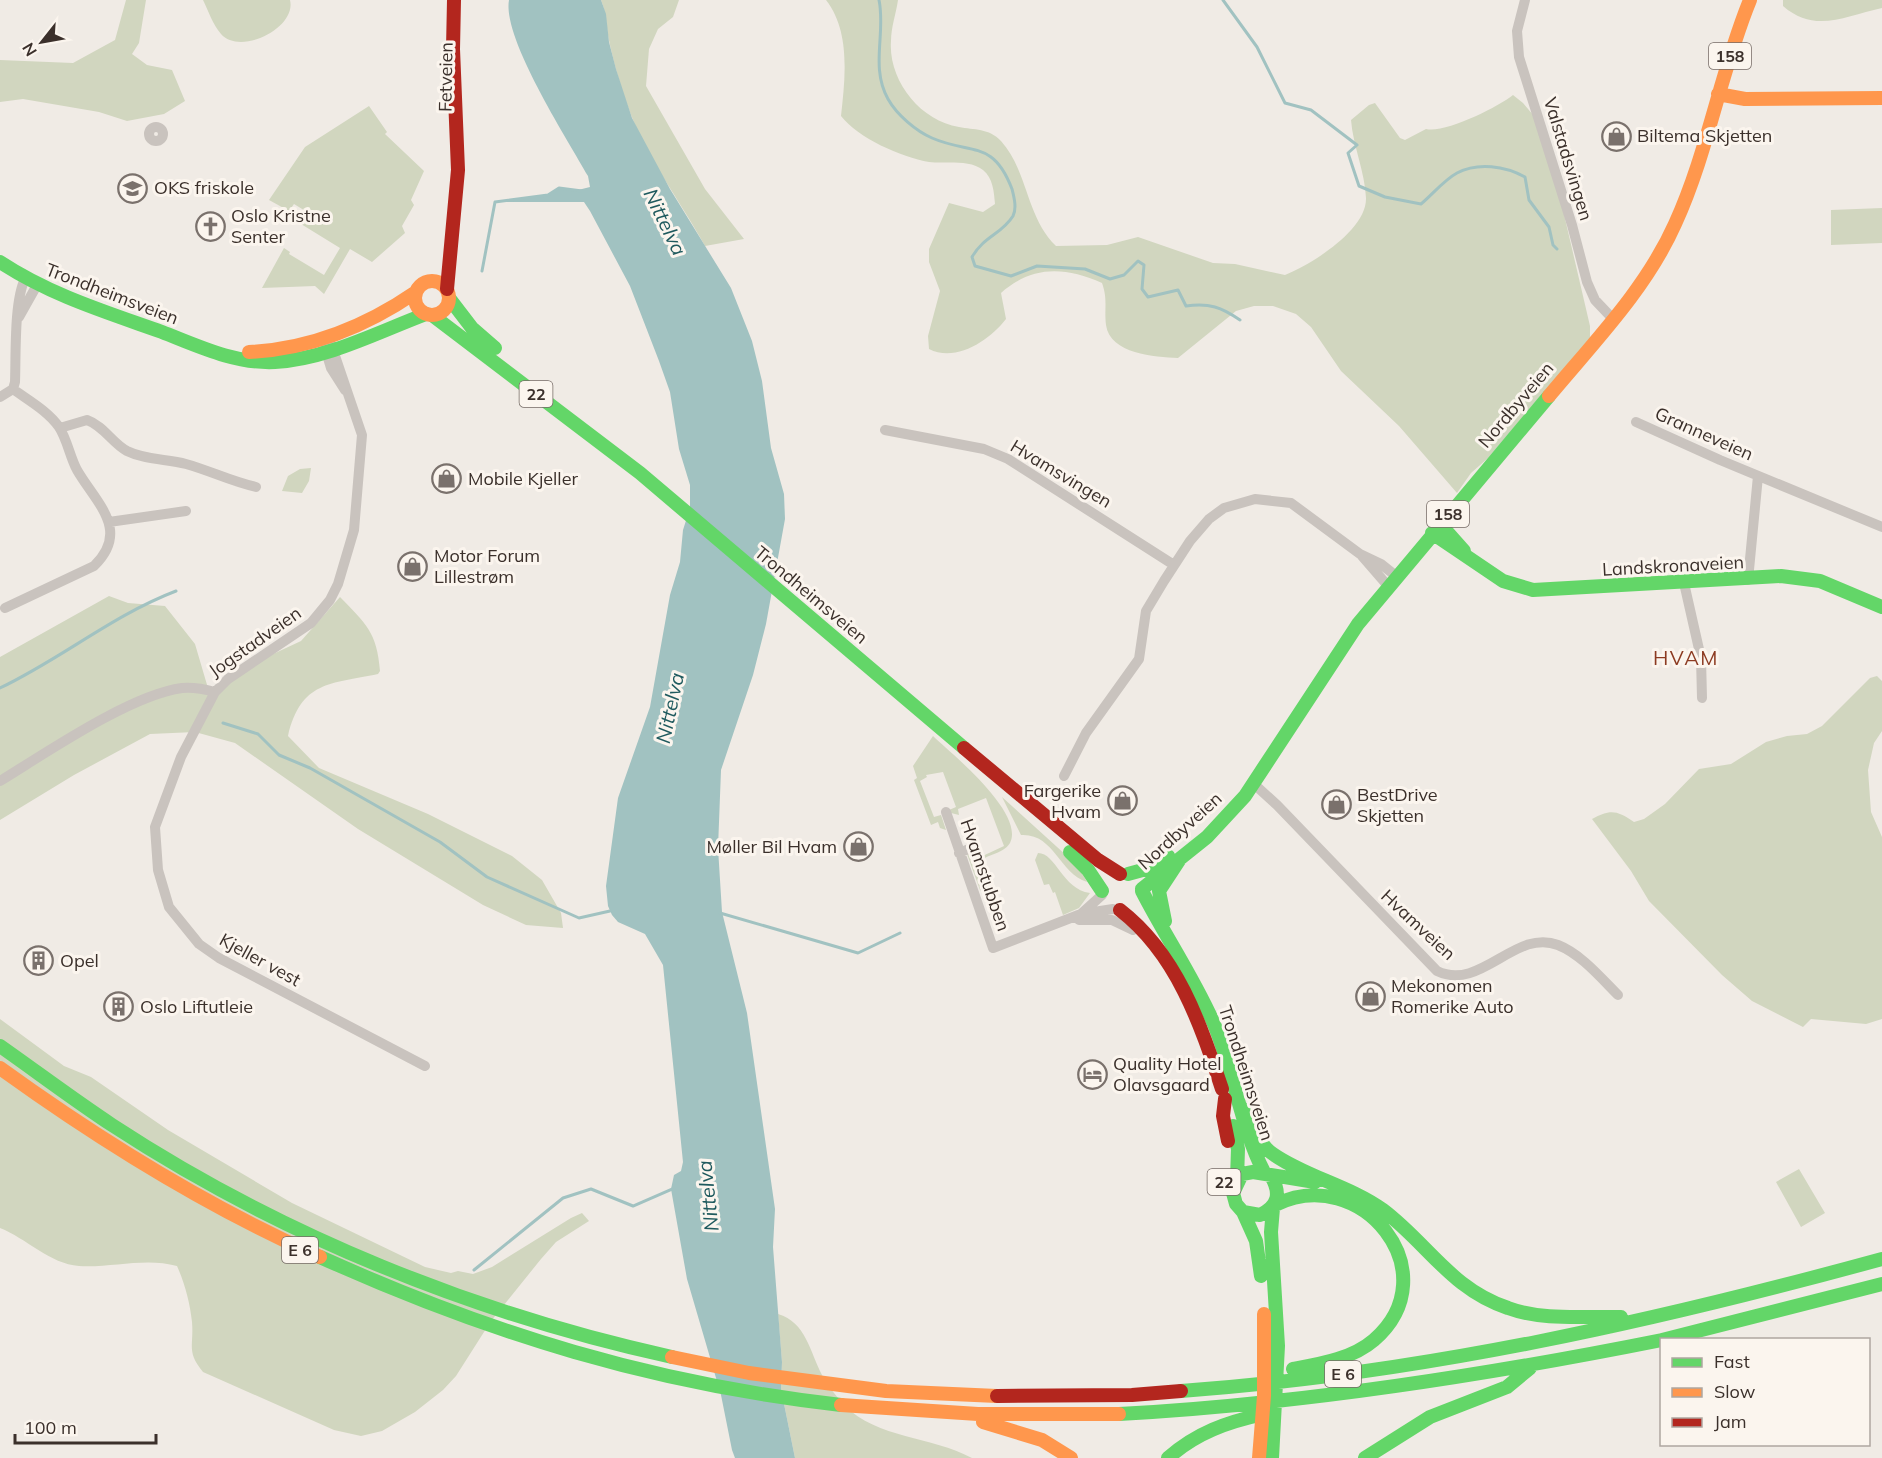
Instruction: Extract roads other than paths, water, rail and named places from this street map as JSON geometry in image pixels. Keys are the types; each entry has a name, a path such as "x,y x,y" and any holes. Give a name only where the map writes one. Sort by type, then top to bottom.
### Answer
{"main road":[{"name":"Fetveien","path":"454,0 453,49 459,154"},
{"name":"Fetveien","path":"448,293 452,220 463,131 466,0"},
{"name":"Nordbyveien","path":"1142,890 1226,818 1254,784 1334,657 1392,581 1613,319 1648,273 1672,230 1691,184 1750,0"},
{"path":"1718,94 1745,99 1882,98"},
{"name":"Fetveien","path":"420,287 452,220"},
{"name":"Trondheimsveien","path":"0,262 31,282 129,321 215,351 329,347 429,314 640,473"},
{"path":"420,287 434,280 448,293 446,308 429,314"},
{"name":"22","path":"420,287 417,305 429,314"},
{"name":"Trondheimsveien","path":"329,347 420,287"},
{"name":"Trondheimsveien","path":"448,293 480,335 586,420 673,502 1098,860 1124,874"},
{"name":"Landskronaveien","path":"1436,528 1470,558 1503,581 1543,591 1781,576 1820,581 1882,607"},
{"name":"Trondheimsveien","path":"959,745 1013,802 1084,866 1102,893"},
{"name":"Nordbyveien","path":"1124,874 1156,866 1242,798"},
{"name":"22","path":"1169,951 1159,897 1162,884 1180,859"},
{"path":"1102,893 1107,881 1124,874"},
{"name":"22","path":"1124,874 1136,879 1142,890"},
{"path":"1117,909 1134,903 1142,890"},
{"name":"Trondheimsveien","path":"1142,890 1169,951 1226,1099 1238,1149 1237,1179"},
{"name":"22","path":"1102,893 1117,909"},
{"name":"Trondheimsveien","path":"1117,909 1141,923 1169,951 1213,1024 1243,1109 1250,1144 1267,1174"},
{"name":"E 6","path":"0,1046 110,1124 221,1190 312,1235 463,1298 542,1325 627,1348 770,1376 846,1386 1008,1397 1169,1392 1280,1382 1415,1364 1535,1344 1667,1314 1882,1259"},
{"name":"E 6","path":"0,1068 102,1140 208,1203 306,1253 443,1309 578,1355 729,1387 843,1404 927,1411 1078,1415 1321,1399 1533,1366 1660,1340"},
{"name":"22","path":"1226,1099 1223,1116 1228,1146 1223,1201 1249,1246 1259,1254"},
{"path":"1243,1109 1260,1140 1273,1154 1384,1211 1453,1278 1494,1304 1520,1313 1546,1317 1667,1314"},
{"name":"22","path":"1266,1456 1271,1330 1270,1232 1278,1190 1267,1174 1252,1170 1237,1179 1233,1197 1253,1231 1271,1330"},
{"path":"1267,1174 1318,1182 1346,1190"},
{"path":"1169,1392 1309,1366 1346,1355 1376,1339 1398,1313 1404,1293 1405,1268 1393,1240 1374,1218 1346,1201 1324,1194 1298,1195 1274,1206"},
{"name":"22","path":"1243,1212 1259,1216 1274,1206"},
{"name":"E 6","path":"1670,1338 1882,1284"},
{"name":"E 6","path":"1365,1458 1430,1417 1507,1387 1533,1366"},
{"path":"1168,1458 1193,1437 1218,1425 1290,1409 1321,1399"},
{"path":"927,1411 1001,1426 1028,1434 1054,1446 1071,1458"}],"street":[{"name":"Valstadsvingen","path":"1525,0 1517,31 1520,57 1572,225 1587,282 1595,300 1613,319"},
{"path":"13,388 19,317 31,282"},
{"name":"Jogstadveien","path":"0,781 110,717 154,696 185,688 215,692 228,679 311,623 330,600 338,584 354,530 362,447 358,420 348,395 330,368 329,347"},
{"path":"0,397 13,388"},
{"path":"5,608 94,566 102,559 111,541 109,522 78,472 60,428 13,388"},
{"path":"60,428 87,420 99,426 125,450 138,456 188,465 229,481 256,487"},
{"name":"Granneveien","path":"1636,422 1758,476 1882,526"},
{"name":"Hvamsvingen","path":"885,430 984,449 1008,459 1174,565"},
{"name":"Granneveien","path":"1748,579 1758,476"},
{"path":"1064,776 1086,733 1139,659 1146,611 1174,565 1209,519 1224,508 1255,499 1291,503 1360,554 1381,564 1392,581"},
{"path":"109,522 186,511"},
{"path":"1684,583 1701,658 1702,698"},
{"name":"Kjeller vest","path":"215,692 182,757 155,827 158,870 169,908 199,944 219,958 425,1066"},
{"name":"Hvamveien","path":"1254,784 1278,805 1437,970 1448,976 1462,975 1479,970 1513,952 1547,942 1560,945 1582,961 1618,995"},
{"name":"Hvamstubben","path":"946,812 956,822 958,853 993,948 1069,920"},
{"path":"958,853 971,848"},
{"path":"1082,914 1102,893"},
{"path":"1069,920 1082,914 1117,909"},
{"path":"1069,920 1106,919 1118,922 1169,951"}],"water":[{"name":"Nittelva","path":"509,0 601,0 606,14 609,42 616,69 632,118 670,189 731,288 752,341 762,381 771,448 784,494 785,519 766,624 753,675 721,770 718,848 722,912 747,1013 775,1209 773,1247 782,1362 781,1389 795,1458 735,1458 732,1450 721,1395 687,1279 671,1189 674,1175 681,1171 683,1162 663,965 645,934 618,922 608,906 606,886 618,798 650,707 670,595 680,562 683,530 690,508 690,485 679,449 670,392 659,361 630,286 584,202 495,202 548,195 559,188 578,190 590,187 588,176 552,115 526,63 510,17"}],"waterway":[{"path":"879,0 881,12 880,75 888,99 896,111 913,127 932,138 989,155 1005,173 1012,189 1015,206 1013,216 1004,227 977,250 972,257 975,266 1011,276 1037,266 1085,269 1110,279 1124,275 1138,261 1144,265 1142,289 1148,297 1178,290 1186,306 1215,307 1240,320"},
{"path":"1223,0 1257,47 1285,103 1311,110 1357,145 1348,153 1359,186 1385,197 1421,204 1457,173 1474,167 1509,170 1525,177 1529,200 1549,227 1553,245 1557,249"},
{"path":"482,271 495,202 548,195 559,188 582,191"},
{"path":"0,688 130,612 176,591"},
{"path":"223,723 258,734 279,755 310,768 440,842 487,877 579,918 610,911"},
{"path":"720,913 858,953 900,933"},
{"path":"474,1270 563,1198 591,1189 633,1206 672,1189"}],"place":[{"name":"Biltema Skjetten","path":"1616,136"},
{"name":"OKS friskole","path":"133,188"},
{"name":"Oslo Kristne Senter","path":"210,226"},
{"name":"Mobile Kjeller","path":"447,479"},
{"name":"Motor Forum Lillestrøm","path":"413,566"},
{"name":"Fargerike Hvam","path":"1122,801"},
{"name":"BestDrive Skjetten","path":"1336,805"},
{"name":"Møller Bil Hvam","path":"858,847"},
{"name":"Opel","path":"39,961"},
{"name":"Mekonomen Romerike Auto","path":"1370,996"},
{"name":"Oslo Liftutleie","path":"119,1007"},
{"name":"Quality Hotel Olavsgaard","path":"1092,1074"}],"district":[{"name":"HVAM","path":"1686,658"}]}
